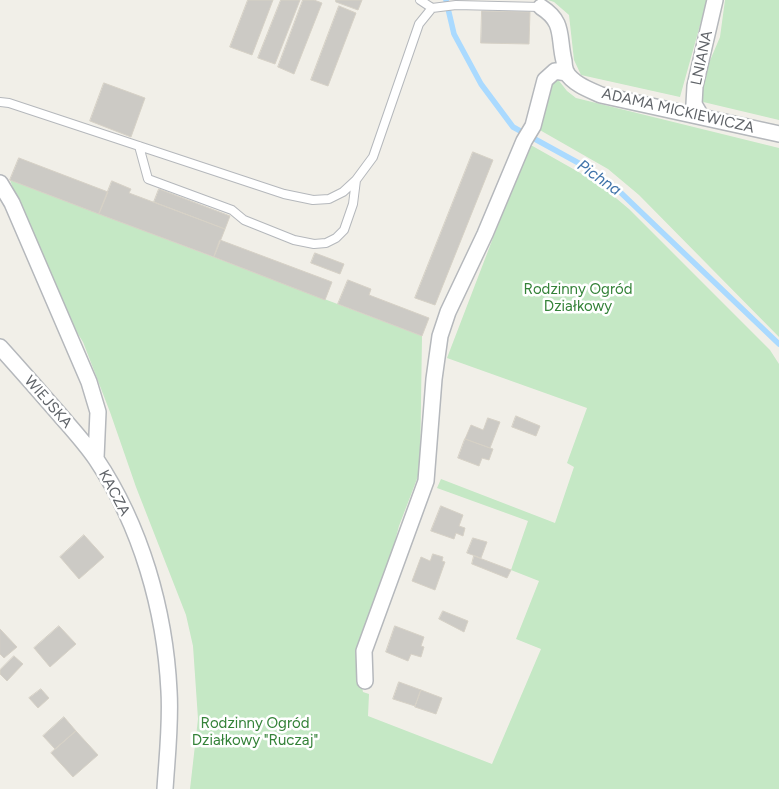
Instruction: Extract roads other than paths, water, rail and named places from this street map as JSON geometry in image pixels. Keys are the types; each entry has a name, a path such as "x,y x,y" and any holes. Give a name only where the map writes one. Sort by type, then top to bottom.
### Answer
{"street":[{"name":"LNIANA","path":"701,116 694,104 695,86 715,0"},
{"path":"365,681 364,651 426,481 434,379 440,336 448,312 485,234 524,141 533,126 545,80 555,71 567,73 560,46 559,26 551,13 541,7"},
{"name":"ADAMA MICKIEWICZA","path":"567,73 580,85 602,95 779,134"},
{"name":"KACZA","path":"0,183 12,203 90,382 98,412 96,458 130,522 153,586 166,650 170,692 165,789"},
{"name":"WIEJSKA","path":"0,347 96,458"}],"lane":[{"path":"420,0 432,8 456,5 541,7"},
{"path":"0,102 9,103 284,194 313,200 329,199 343,192 356,180 372,157 419,24 432,8"},
{"path":"139,146 148,179 232,210 244,220 294,240 314,244 336,238 344,230 353,204 356,180"}],"waterway":[{"name":"Pichna","path":"446,0 454,34 481,84 513,127 584,166 619,191 779,344"}],"park label":[{"name":"Rodzinny Ogród Działkowy","path":"578,298"},
{"name":"Rodzinny Ogród Działkowy \"Ruczaj\"","path":"255,732"}]}
